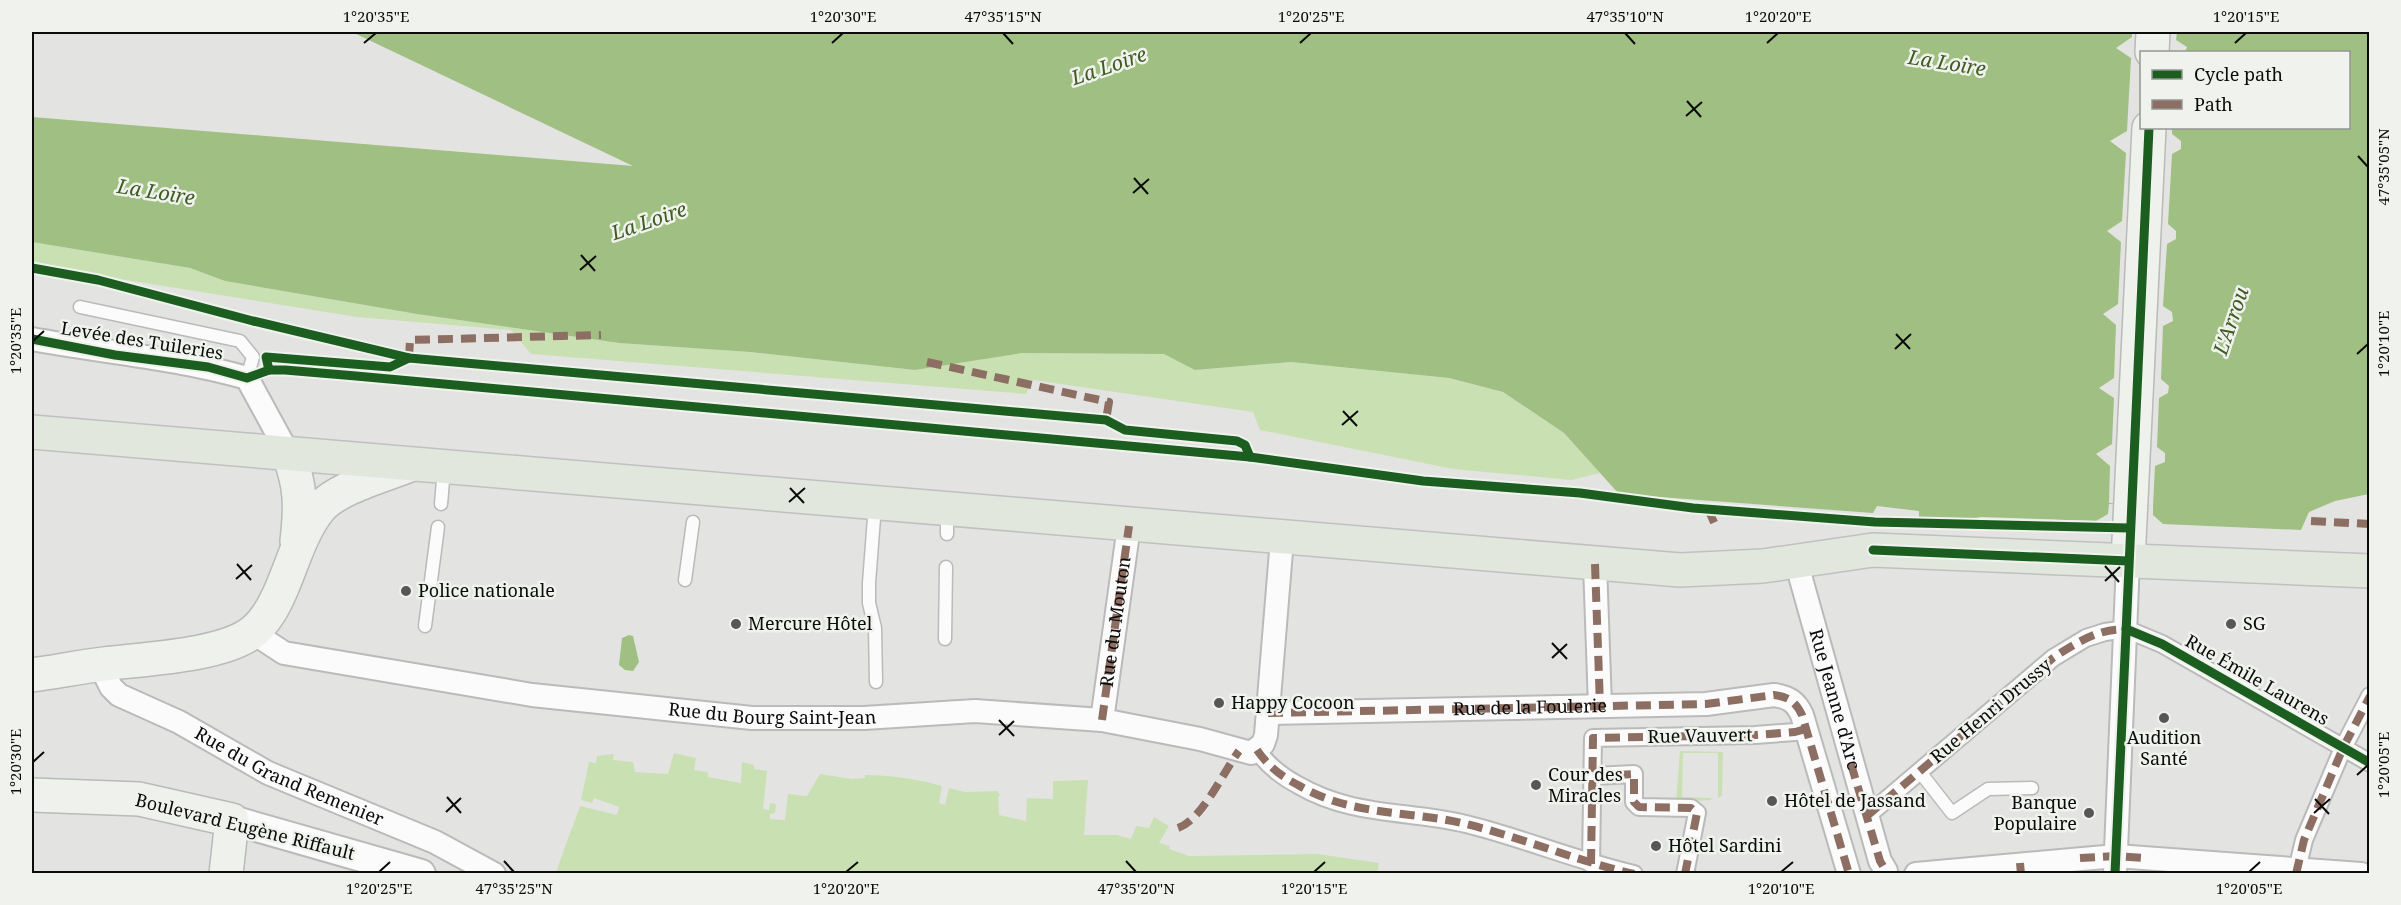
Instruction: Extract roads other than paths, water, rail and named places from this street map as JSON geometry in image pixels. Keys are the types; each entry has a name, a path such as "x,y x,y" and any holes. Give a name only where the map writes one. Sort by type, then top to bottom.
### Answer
{"main road":[{"path":"2152,51 2153,32"},
{"path":"2128,561 2149,129"},
{"path":"32,432 875,505 947,523 1129,526 1595,564 1716,570 1872,550 2370,572"},
{"path":"289,454 298,479 301,501 297,545"},
{"path":"32,675 100,664 195,653 233,643 252,632 272,611 297,545 321,507 337,495 410,465"},
{"name":"Boulevard Eugène Riffault","path":"32,795 139,799 232,820"},
{"path":"226,873 232,820"}],"street":[{"name":"Levée des Tuileries","path":"32,339 115,355 208,367 247,378"},
{"path":"247,378 289,454"},
{"name":"Rue du Mouton","path":"1102,720 1129,526"},
{"path":"1282,539 1268,713 1263,744 1257,750 1278,774 1320,798 1336,804 1464,823 1591,864 1634,873"},
{"name":"Rue Jeanne d'Arc","path":"1799,560 1801,579 1867,816 1880,861 1887,873"},
{"path":"2116,865 2128,561"},
{"path":"1595,564 1600,706"},
{"name":"Rue Henri Drussy","path":"1867,816 2064,651 2086,638 2126,629"},
{"name":"Rue Émile Laurens","path":"2126,629 2162,644 2370,763"},
{"name":"Rue du Bourg Saint-Jean","path":"252,632 284,653 532,695 741,717 864,718 975,711 1102,720 1200,739 1246,753 1257,750"},
{"name":"Rue du Grand Remenier","path":"100,664 111,687 119,695 179,722 268,773 435,842 494,873"},
{"name":"Rue de la Foulerie","path":"1268,713 1706,704 1774,695 1792,700 1798,707 1806,729"},
{"path":"2296,871 2301,846 2343,748 2370,696"},
{"path":"1806,729 1849,873"},
{"name":"Rue Vauvert","path":"1593,776 1593,738 1755,735 1806,729"},
{"path":"1591,864 1593,776 1634,774 1636,806 1690,808 1698,816 1685,873"},
{"name":"Boulevard Eugène Riffault","path":"232,820 421,873"},
{"path":"1916,873 2116,865 2361,873"}],"lane":[{"path":"80,307 240,341 253,357 247,378"},
{"path":"441,504 444,468"},
{"path":"875,505 869,593 875,628 876,682"},
{"path":"685,580 693,522"},
{"path":"425,626 438,527"},
{"path":"945,639 946,567"},
{"path":"1920,772 1952,813 1988,789 2032,788"}],"water":[{"path":"352,32 2369,32 2369,494 2335,501 2309,512 2301,530 2163,524 2153,515 2153,506 2109,504 2108,514 2096,521 1981,517 1954,522 1919,518 1919,511 1877,506 1873,513 1619,494 1564,433 1503,392 1449,378 1291,362 1195,370 1164,354 1022,353 915,370 750,352 619,343 417,314 225,281 190,268 32,242 32,117 633,166"},
{"path":"633,636 639,662 633,671 625,670 619,665 622,638"}],"place":[{"name":"Police nationale","path":"406,591"},
{"name":"Mercure Hôtel","path":"736,624"},
{"name":"SG","path":"2231,624"},
{"name":"Happy Cocoon","path":"1219,703"},
{"name":"Audition Santé","path":"2164,718"},
{"name":"Cour des Miracles","path":"1536,785"},
{"name":"Hôtel de Jassand","path":"1772,801"},
{"name":"Banque Populaire","path":"2089,813"},
{"name":"Hôtel Sardini","path":"1656,846"}],"water label":[{"name":"La Loire","path":"1947,63"},
{"name":"La Loire","path":"1109,66"},
{"name":"La Loire","path":"156,192"},
{"name":"La Loire","path":"649,221"},
{"name":"L'Arrou","path":"2231,321"}]}
